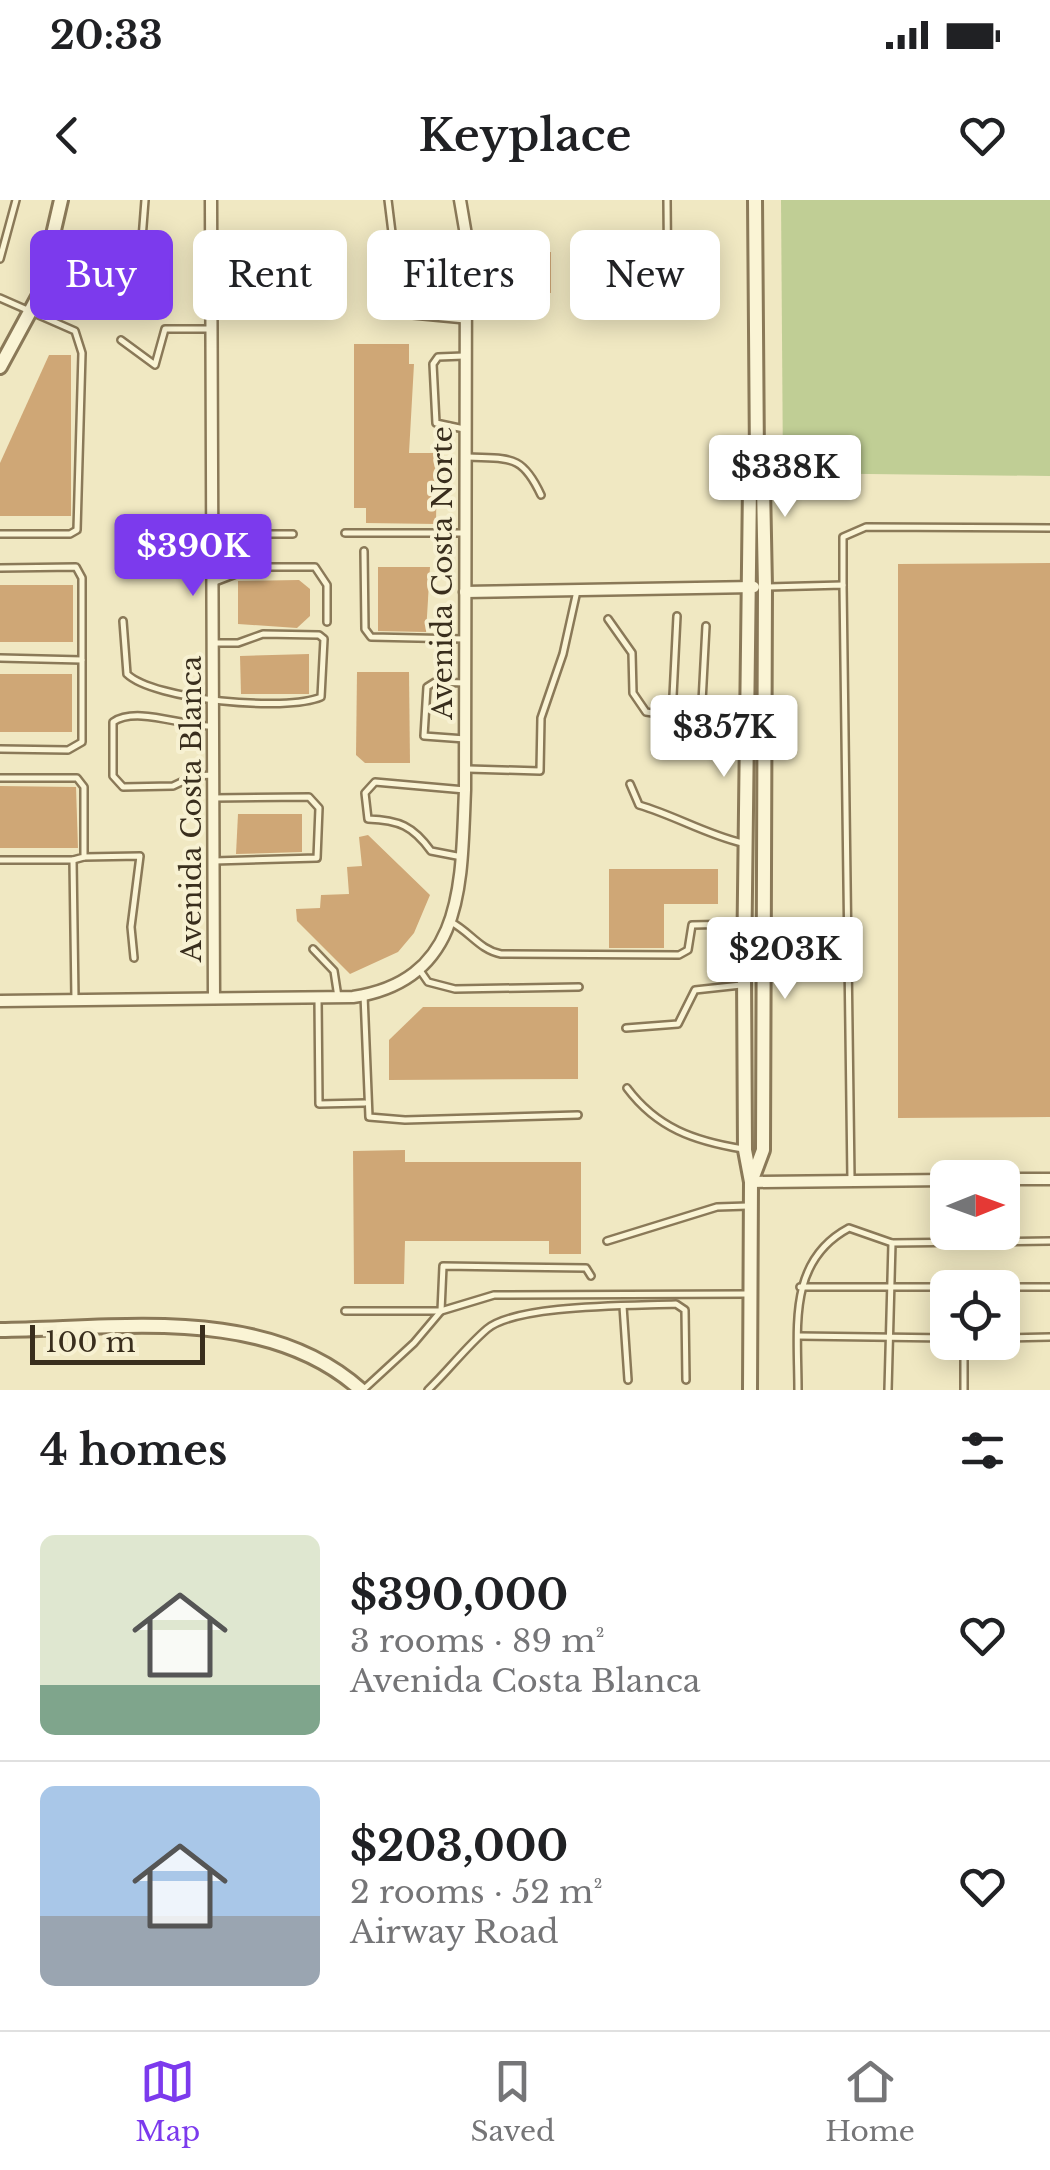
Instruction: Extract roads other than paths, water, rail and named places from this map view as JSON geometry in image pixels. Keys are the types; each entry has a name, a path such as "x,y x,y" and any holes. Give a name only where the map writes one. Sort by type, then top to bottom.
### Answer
{"street":[{"path":"56,230 61,200"},
{"name":"Avenida Costa Blanca","path":"212,200 214,998"},
{"name":"Avenida Costa Norte","path":"460,200 465,230"},
{"path":"751,1182 763,1150 765,587 764,485 757,460 755,200"},
{"path":"0,366 30,310"},
{"name":"Avenida Costa Norte","path":"419,969 451,922 462,881 465,320"},
{"path":"750,1390 745,727 750,485 757,460"},
{"path":"465,592 765,587"},
{"path":"0,1000 338,997 364,995 396,985 419,969"},
{"path":"1020,1179 1050,1179"},
{"path":"751,1182 930,1180"},
{"path":"0,1330 211,1328 274,1341 343,1374 362,1390"}],"lane":[{"path":"0,258 16,200"},
{"path":"143,230 145,200"},
{"path":"388,200 392,230"},
{"path":"667,200 667,230"},
{"path":"0,298 75,331 80,338 80,522 70,534 0,534"},
{"path":"121,340 155,365 165,329 212,329"},
{"path":"464,356 438,358 433,364 436,423 464,429"},
{"path":"464,457 514,459 529,468 541,494"},
{"path":"851,1181 843,538 866,528 1050,528"},
{"path":"345,534 464,533"},
{"path":"212,534 293,534"},
{"path":"364,551 365,629 371,637 465,639"},
{"path":"213,584 254,566 315,567 327,585 327,622"},
{"path":"0,568 80,569 82,660 82,742 68,750 0,749"},
{"path":"765,587 843,585"},
{"path":"465,769 540,771 540,718 563,654 577,590"},
{"path":"672,716 677,616"},
{"path":"608,619 632,653 632,693 646,712 745,727"},
{"path":"123,621 127,674 140,686 213,700 306,702 321,697 324,639 319,634 263,634 238,643 213,643"},
{"path":"702,721 706,626"},
{"path":"0,658 82,660"},
{"path":"464,739 424,736 423,699 426,687 435,682 465,682"},
{"path":"213,726 180,726 156,716 119,717 113,722 113,776 124,787 173,786 194,776 214,775"},
{"path":"0,778 77,778 84,787 84,857"},
{"path":"462,857 439,855 400,822 368,819 365,792 375,782 465,790"},
{"path":"630,784 639,805 683,818 702,834 745,844"},
{"path":"214,798 309,797 319,808 317,858 214,861"},
{"path":"0,860 140,856 132,927 134,958"},
{"path":"73,860 74,1000"},
{"path":"451,922 472,933 490,952 660,955 684,954 692,926 744,924"},
{"path":"313,949 334,972 338,997"},
{"path":"419,969 428,982 454,989 579,987"},
{"path":"626,1028 678,1024 696,990 744,985"},
{"path":"364,995 365,1113 377,1120 578,1115"},
{"path":"318,997 319,1104 365,1103"},
{"path":"627,1088 649,1115 675,1132 746,1150"},
{"path":"607,1240 717,1207 751,1206"},
{"path":"798,1390 800,1287 824,1241 849,1228 892,1243 1050,1241"},
{"path":"888,1390 892,1243"},
{"path":"362,1390 414,1343 440,1311 443,1266 586,1268 591,1276"},
{"path":"800,1287 1050,1288"},
{"path":"345,1311 440,1311 494,1295 751,1294"},
{"path":"428,1390 489,1328 510,1318 622,1306 676,1304 685,1310 686,1380"},
{"path":"622,1306 628,1380"},
{"path":"798,1336 930,1338"},
{"path":"1020,1338 1050,1338"},
{"path":"964,1360 964,1390"}]}
